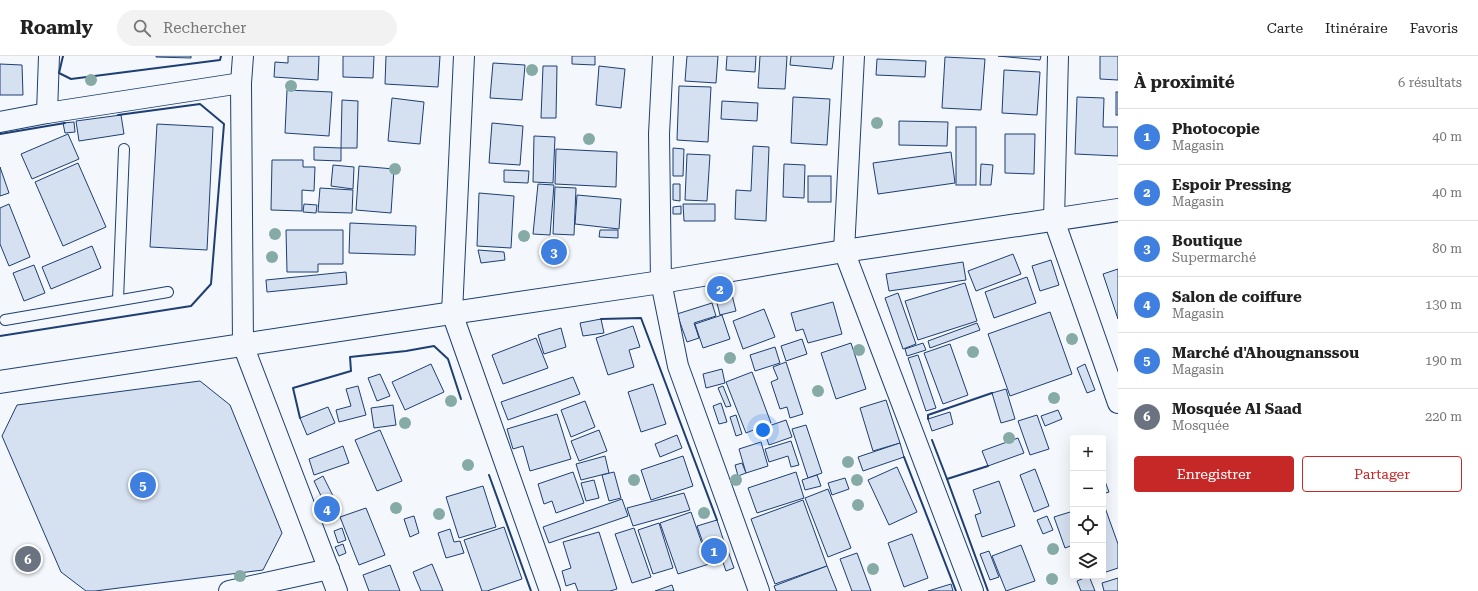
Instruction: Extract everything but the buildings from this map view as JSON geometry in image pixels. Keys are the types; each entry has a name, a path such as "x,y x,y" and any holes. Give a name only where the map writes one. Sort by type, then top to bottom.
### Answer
{"street":[{"path":"48,113 50,56"},
{"path":"243,56 241,83 243,344 337,591"},
{"path":"464,56 452,313 550,591"},
{"path":"663,56 659,134 661,282 678,366 759,591"},
{"path":"854,56 844,252 973,591"},
{"path":"1058,56 1054,220 1118,403"},
{"path":"0,122 48,113 241,83"},
{"path":"0,382 243,344 661,282 1118,210"},
{"path":"228,591 329,569"}],"lane":[{"path":"118,300 124,149"},
{"path":"5,320 168,292"}],"wall":[{"path":"63,56 59,73 71,79 220,60 221,56"},
{"path":"0,336 191,306 211,284 224,124 200,104 118,115"},
{"path":"0,134 65,123"},
{"path":"601,319 641,318 717,520"},
{"path":"300,418 293,388 351,371 350,357 406,351 434,346 448,359 461,399"},
{"path":"928,419 928,415 992,393"},
{"path":"932,440 947,479 988,466"},
{"path":"904,457 956,591"},
{"path":"489,475 531,591"},
{"path":"947,479 988,591"}],"place":[{"name":"Boutique","path":"554,252"},
{"name":"Espoir Pressing","path":"720,289"},
{"name":"Marché d'Ahougnanssou","path":"143,485"},
{"name":"Salon de coiffure","path":"327,509"},
{"name":"Photocopie","path":"714,551"},
{"name":"Mosquée Al Saad","path":"28,559"}]}
